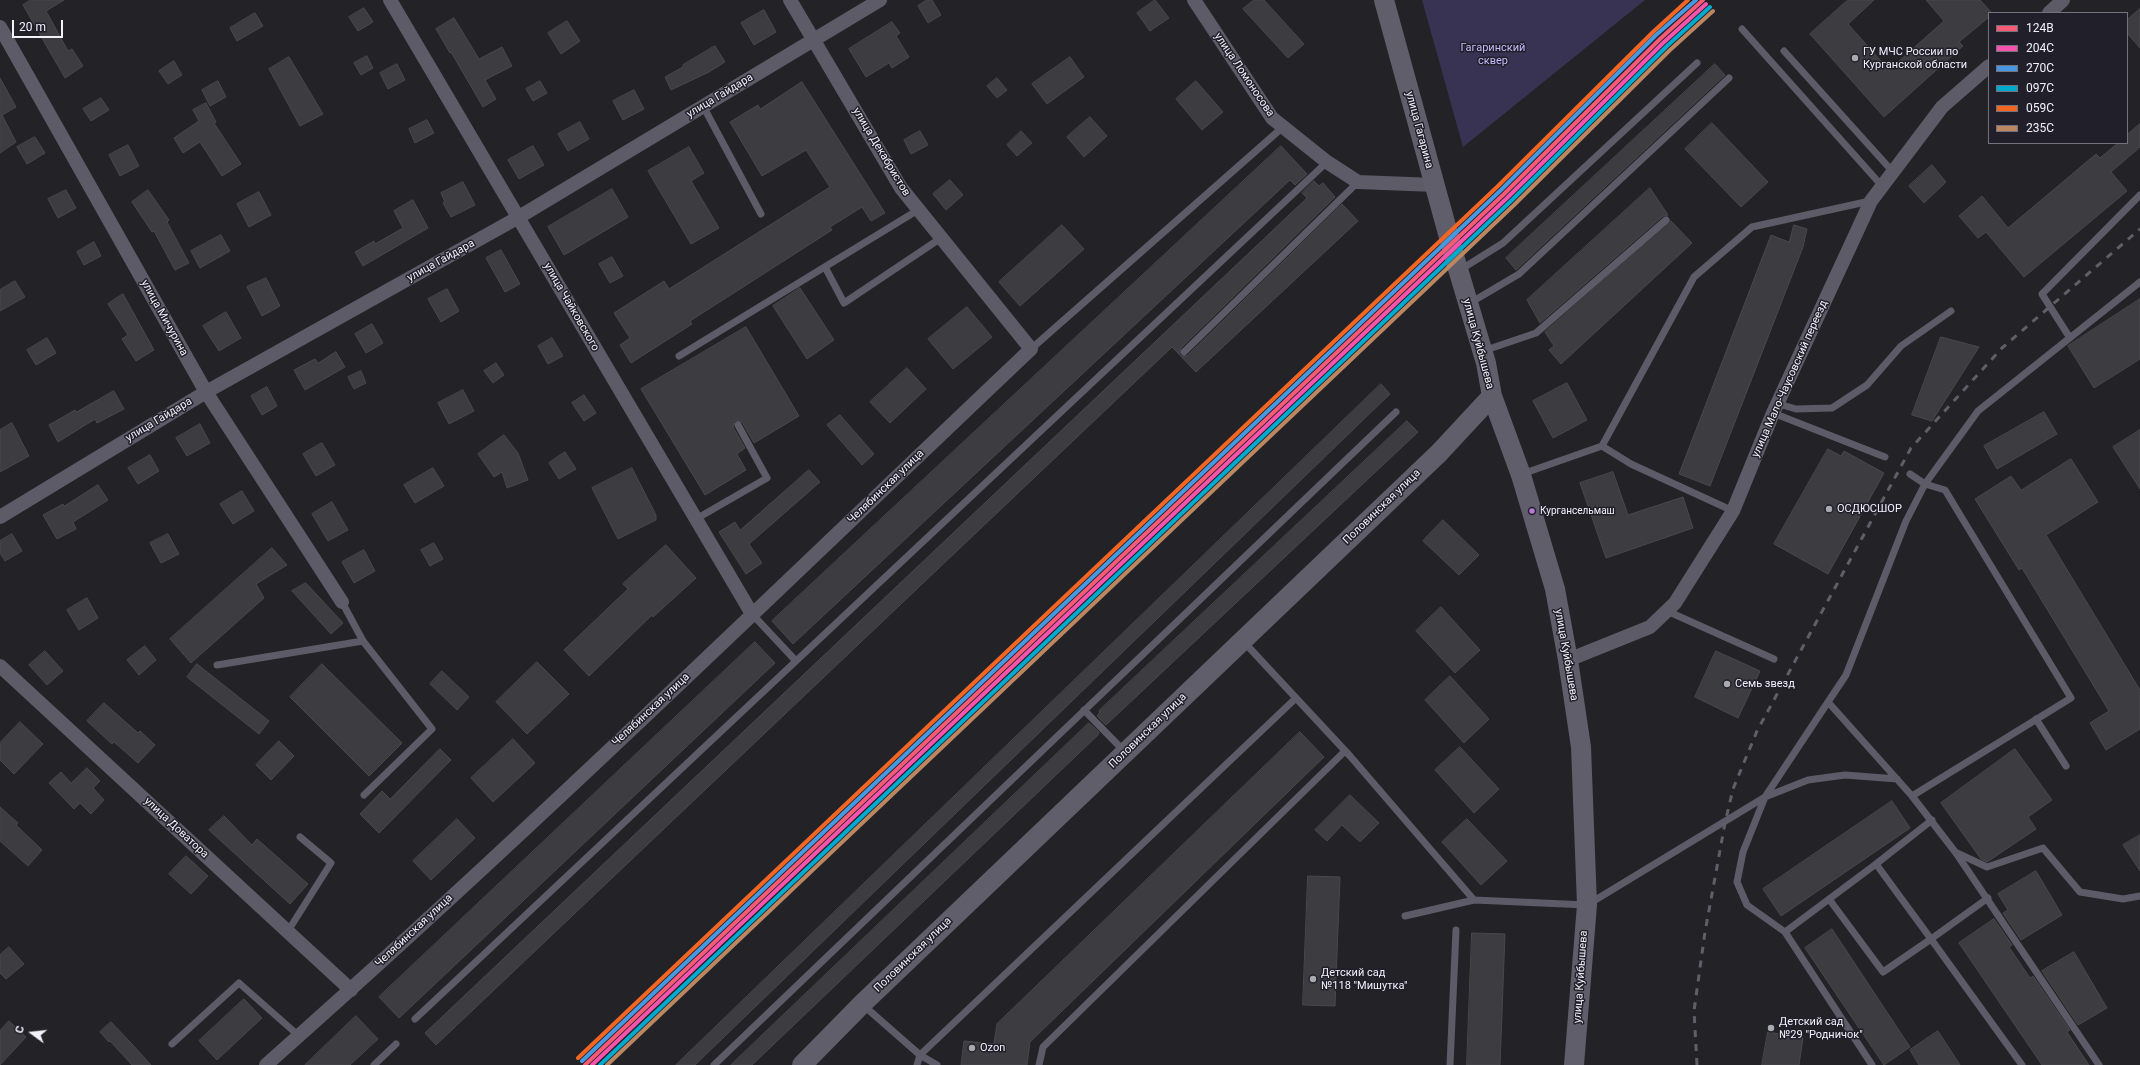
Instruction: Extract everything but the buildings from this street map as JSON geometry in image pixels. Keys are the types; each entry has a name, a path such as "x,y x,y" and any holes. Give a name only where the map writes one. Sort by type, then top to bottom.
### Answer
{"main road":[{"name":"улица Гагарина","path":"1384,0 1457,265"},
{"name":"улица Куйбышева","path":"1457,265 1482,351 1492,396 1521,475 1555,589 1568,660 1581,747 1586,905 1574,1065"},
{"name":"Половинская улица","path":"802,1065 862,1004 1438,453 1492,396"}],"street":[{"name":"улица Чайковского","path":"390,0 752,614"},
{"name":"улица Декабристов","path":"790,0 900,188 1031,349"},
{"name":"улица Гайдара","path":"0,517 206,392 519,218 880,0"},
{"name":"улица Ломоносова","path":"1194,0 1272,118 1327,162 1358,182"},
{"path":"2049,12 2063,0"},
{"name":"улица Мичурина","path":"0,27 206,392 342,602"},
{"name":"улица Мало-Чаусовский переезд","path":"1568,660 1650,627 1675,603 1733,511 1776,408 1871,202 1942,107 1988,67"},
{"path":"1358,182 1435,185"},
{"name":"Челябинская улица","path":"266,1065 351,990 752,614 1031,349"},
{"name":"улица Доватора","path":"0,666 351,990"}],"lane":[{"path":"1742,29 1882,186"},
{"path":"1784,50 1893,172"},
{"path":"1457,265 1503,242 1697,63"},
{"path":"1468,304 1519,274 1729,78"},
{"path":"703,106 761,214"},
{"path":"1031,349 1283,127"},
{"path":"415,1018 1327,162"},
{"path":"1184,352 1358,182"},
{"path":"2070,338 2042,294 2140,195"},
{"path":"1521,475 1602,446 1694,277 1752,227 1871,202"},
{"path":"680,356 918,210"},
{"path":"1482,351 1536,333 1666,220"},
{"path":"825,267 844,303 941,238"},
{"path":"1872,1065 1785,932 1747,904 1736,882 1743,852 1765,797 1846,675 1906,521 1925,484 1978,411 2140,282"},
{"path":"1776,408 1832,408 1866,385 1901,346 1951,311"},
{"path":"1776,408 1885,457"},
{"path":"714,1065 1396,412"},
{"path":"696,519 766,478 738,425"},
{"path":"1602,446 1631,464 1733,511"},
{"path":"1910,474 1925,484 1946,490 2071,698 1912,796"},
{"path":"342,602 363,641 432,729 364,795"},
{"path":"1667,611 1774,659"},
{"path":"752,614 796,661"},
{"path":"217,665 363,641"},
{"path":"1242,641 1345,751 1474,900"},
{"path":"917,1065 920,1055 1296,698"},
{"path":"1828,702 1932,820 1988,898 2099,1065"},
{"path":"1084,710 1126,753"},
{"path":"2036,719 2066,766"},
{"path":"1038,1065 1043,1047 1345,751"},
{"path":"1405,916 1474,900 1586,905 1765,797 1808,780 1815,779 1845,775 1897,779"},
{"path":"1785,932 1932,820"},
{"path":"288,931 331,863 300,837"},
{"path":"1956,853 1987,867 2043,848 2080,892 2123,899 2140,896"},
{"path":"1876,864 2022,1065"},
{"path":"1829,899 1883,972 1988,898"},
{"path":"1450,1065 1456,930"},
{"path":"172,1044 239,982 299,1036"},
{"path":"862,1004 920,1055 937,1065"},
{"path":"374,1065 396,1044"}],"green space":[{"name":"Гагаринский сквер","path":"1422,0 1645,0 1463,147"}],"railway":[{"path":"1697,1065 1694,1011 1705,932 1725,823 1733,789 1757,731 1911,448 2002,348 2140,229"}],"transit line":[{"name":"059С","path":"578,1058 1497,187 1653,32 1688,0"},
{"name":"270С","path":"582,1061 1501,190 1656,35 1696,0"},
{"name":"124В","path":"585,1065 1504,194 1660,39 1703,0"},
{"name":"204С","path":"592,1065 1507,198 1663,43 1706,4"},
{"name":"097С","path":"600,1065 1511,201 1667,46 1710,7"},
{"name":"235С","path":"607,1065 1514,205 1670,50 1713,11"}],"place":[{"name":"ГУ МЧС России по Курганской области","path":"1855,58"},
{"name":"ОСДЮСШОР","path":"1829,509"},
{"name":"Кургансельмаш","path":"1532,511"},
{"name":"Семь звезд","path":"1727,684"},
{"name":"Детский сад №118 \"Мишутка\"","path":"1313,979"},
{"name":"Детский сад №29 \"Родничок\"","path":"1771,1028"},
{"name":"Ozon","path":"972,1048"}]}
